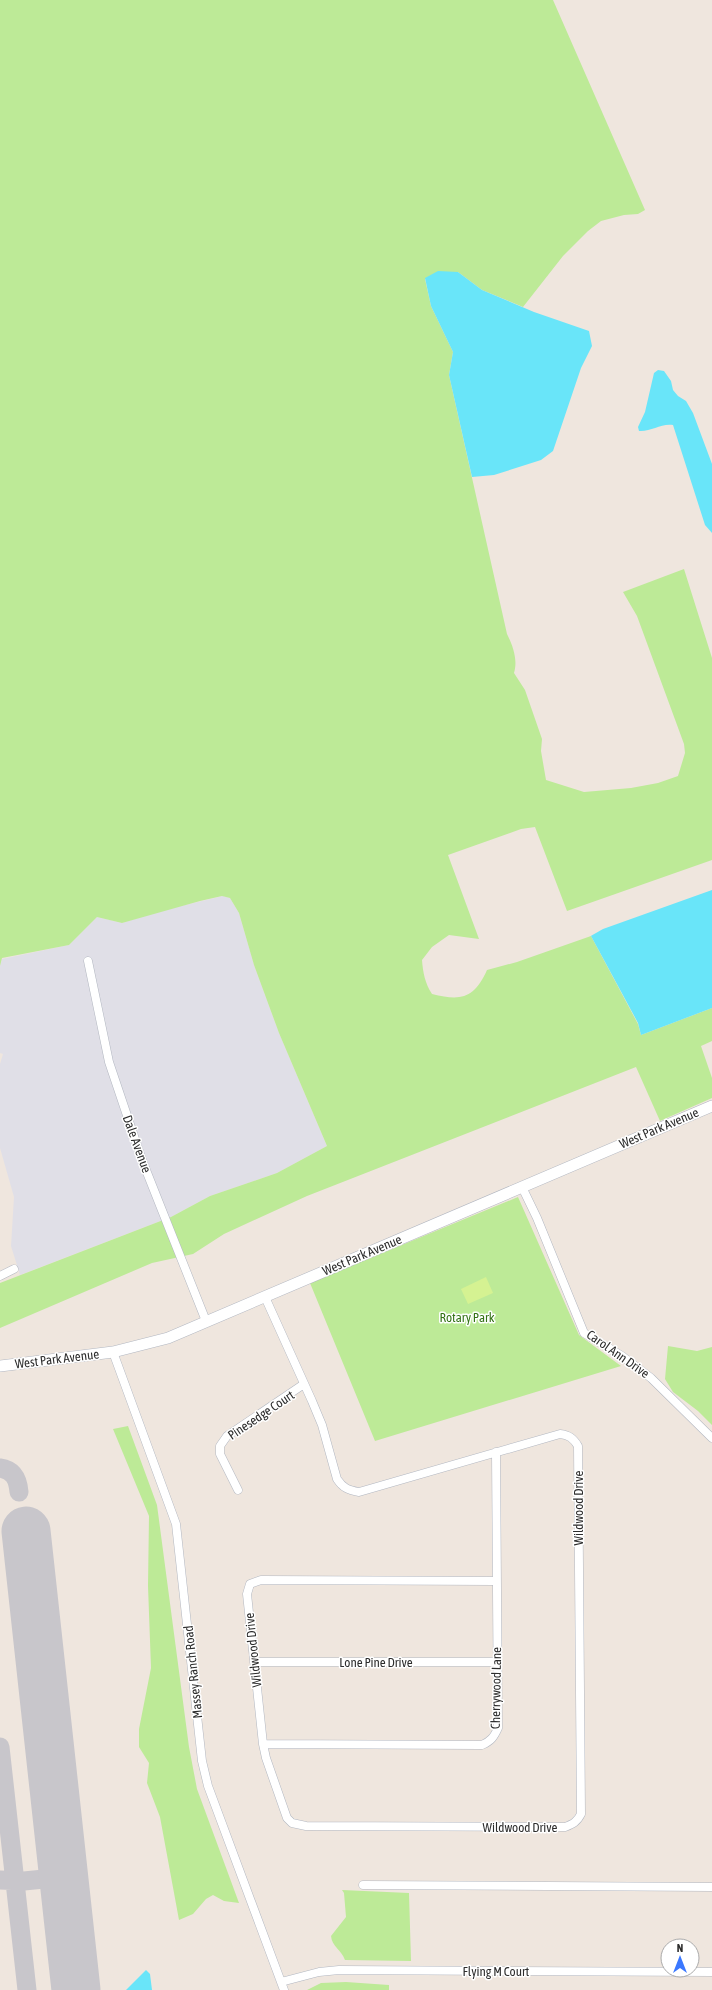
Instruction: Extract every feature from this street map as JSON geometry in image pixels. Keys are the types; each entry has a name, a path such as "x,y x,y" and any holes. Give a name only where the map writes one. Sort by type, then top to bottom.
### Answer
{"street":[{"name":"Dale Avenue","path":"88,961 109,1062 142,1160 206,1321"},
{"name":"West Park Avenue","path":"0,1366 113,1352 168,1338 712,1106"},
{"name":"Carol Ann Drive","path":"522,1187 537,1218 584,1333 622,1356 651,1378 712,1438"},
{"path":"0,1276 14,1269"},
{"name":"Wildwood Drive","path":"265,1297 322,1425 337,1479 342,1486 348,1490 359,1492 560,1434 574,1439 578,1446 581,1806 581,1814 578,1820 574,1824 565,1827 299,1826 292,1823 287,1818 266,1758 263,1744 247,1594 250,1584 261,1580 496,1581"},
{"name":"Massey Ranch Road","path":"113,1352 176,1524 202,1761 208,1786 283,1986"},
{"name":"Pinesedge Court","path":"238,1490 220,1454 220,1446 227,1436 304,1384"},
{"name":"Cherrywood Lane","path":"263,1744 482,1745 494,1737 498,1728 496,1452"},
{"name":"Lone Pine Drive","path":"254,1662 497,1662"},
{"path":"363,1885 712,1887"},
{"name":"Flying M Court","path":"283,1986 319,1972 338,1970 712,1972"}],"shaded area":[{"path":"223,896 230,898 239,913 254,965 279,1033 327,1146 277,1173 210,1196 171,1217 20,1275 11,1246 14,1197 0,1148 0,1064 3,1054 0,1053 0,966 2,959 69,945 97,917 122,923 160,911"}],"green space":[{"path":"0,0 553,0 645,210 638,214 624,215 601,221 588,231 563,256 523,307 482,290 458,272 425,279 431,306 453,352 449,375 507,634 514,653 514,673 525,690 542,739 541,751 546,780 584,792 631,788 658,783 678,776 685,753 684,744 637,616 623,592 684,569 712,658 712,860 567,911 535,827 521,829 448,855 479,939 449,935 432,947 422,960 423,969 426,982 432,994 451,997 466,996 477,987 487,970 517,962 591,936 638,1024 641,1035 712,1008 712,1041 701,1046 712,1078 712,1098 660,1121 636,1067 307,1196 224,1234 193,1254 152,1263 0,1328 0,1283 171,1217 210,1196 277,1173 327,1146 279,1033 254,965 239,913 230,898 222,896 200,901 122,923 97,917 69,945 2,958 0,966"},
{"name":"Rotary Park","path":"518,1197 579,1335 621,1366 375,1441 310,1283"},
{"path":"486,1277 493,1293 468,1304 461,1289"},
{"path":"668,1346 697,1351 712,1347 712,1425 698,1411 673,1392 665,1379"},
{"path":"128,1426 157,1505 189,1747 197,1789 239,1903 224,1901 213,1895 206,1899 193,1914 179,1920 160,1817 147,1783 149,1763 139,1747 139,1729 151,1668 148,1586 149,1516 113,1429"},
{"path":"342,1890 409,1893 411,1961 345,1960 333,1943 331,1936 346,1917 344,1893"},
{"path":"346,1982 389,1985 389,1990 307,1990 321,1983"}],"water":[{"path":"438,271 458,272 482,290 534,312 589,331 592,346 581,368 553,451 541,460 494,475 472,477 449,375 453,352 431,306 425,278"},
{"path":"658,370 664,371 671,381 673,390 678,396 686,401 693,413 712,464 712,533 705,525 673,425 664,425 639,431 638,427 645,412 654,373"},
{"path":"712,890 712,1008 641,1035 638,1023 591,936 589,937 603,929"},
{"path":"146,1970 150,1974 152,1990 126,1990"}],"taxiway":[{"path":"0,1468 12,1473 18,1483 19,1492"},
{"path":"0,1747 27,1990"},
{"path":"0,1880 24,1881 64,1877"}],"runway":[{"path":"26,1531 76,1990"}]}
